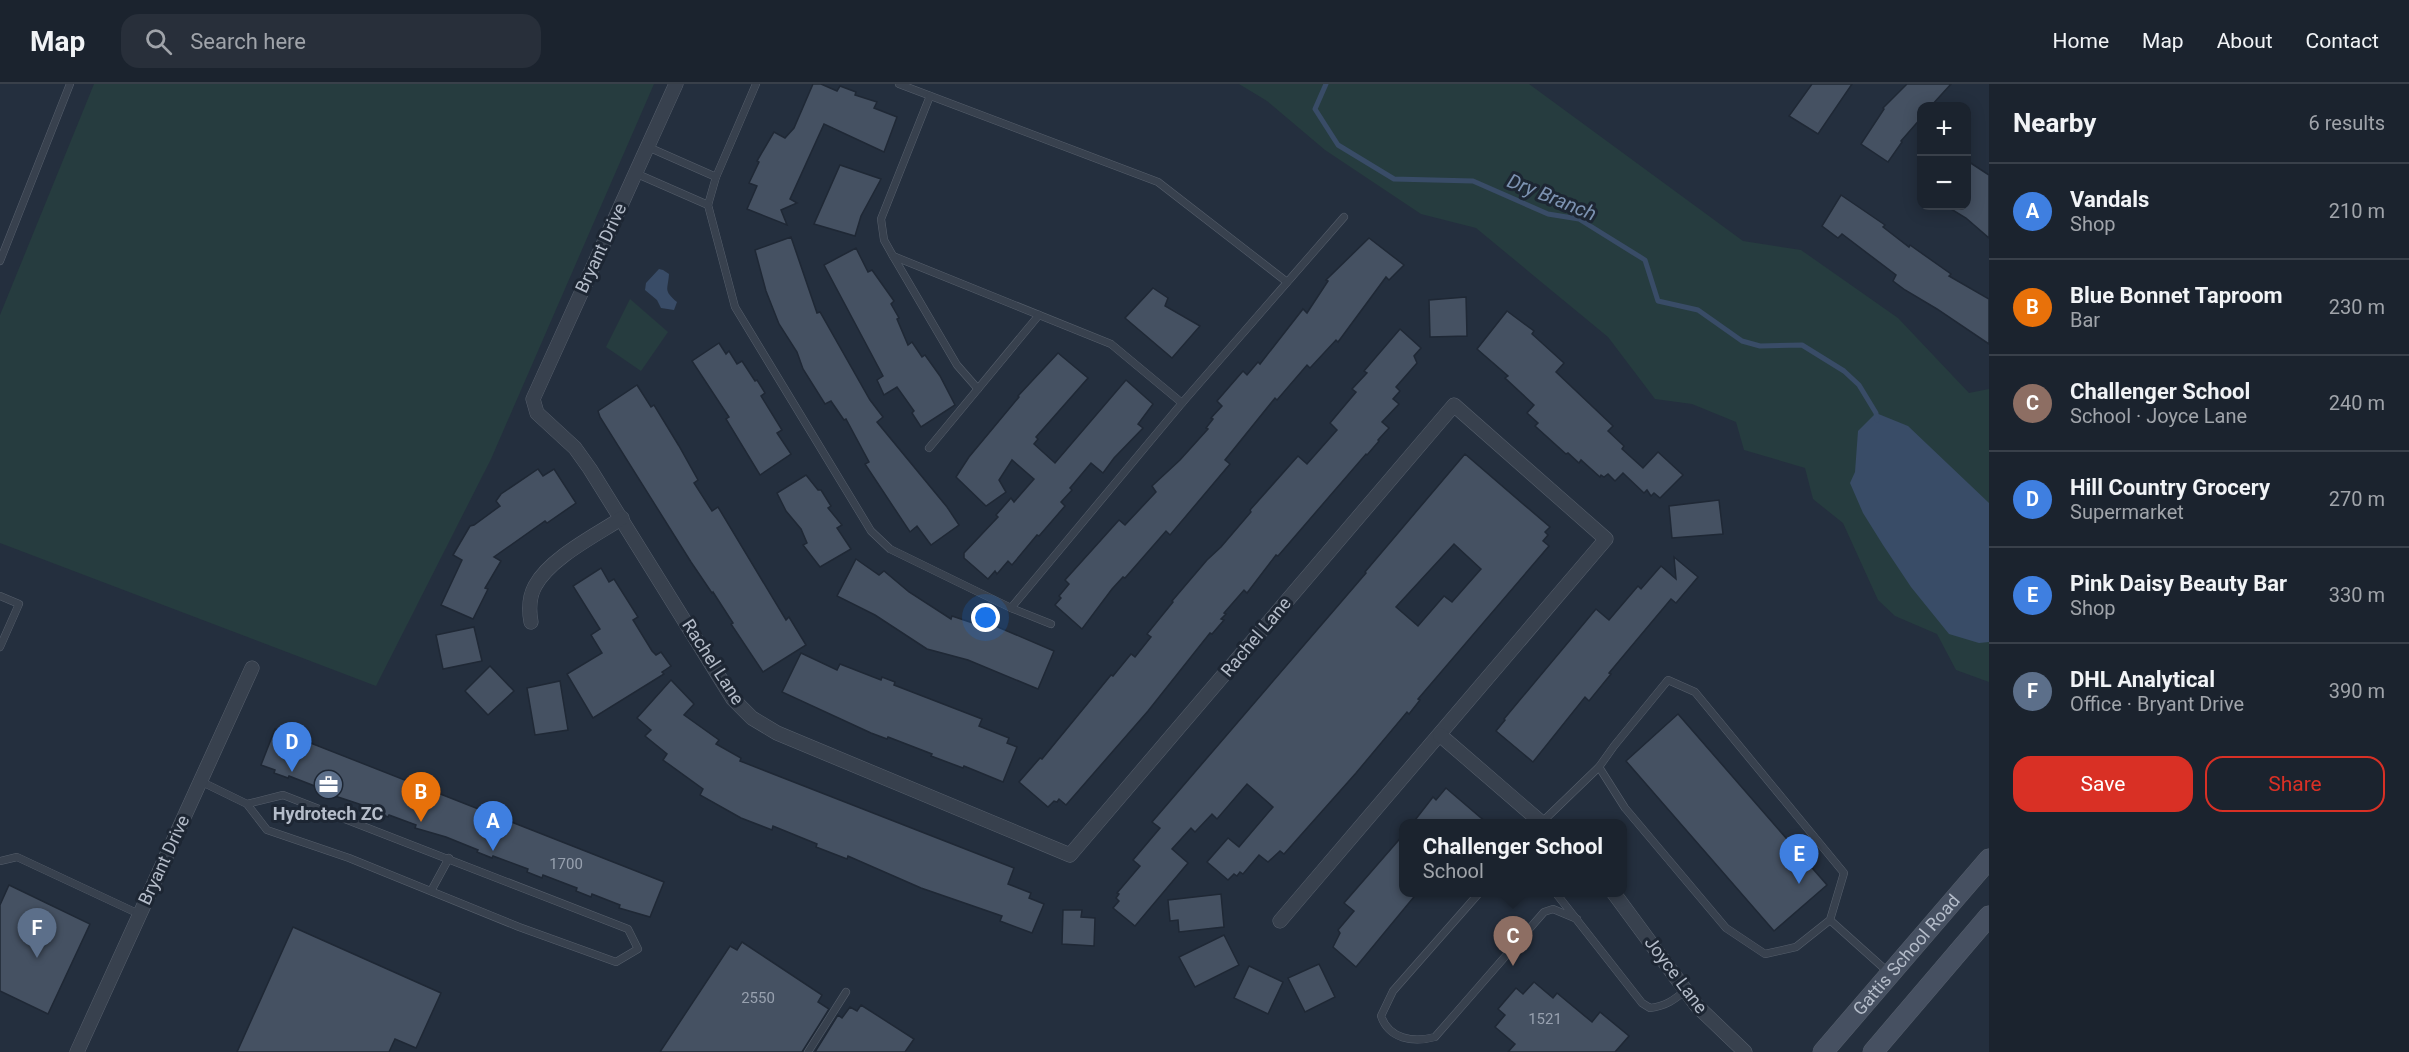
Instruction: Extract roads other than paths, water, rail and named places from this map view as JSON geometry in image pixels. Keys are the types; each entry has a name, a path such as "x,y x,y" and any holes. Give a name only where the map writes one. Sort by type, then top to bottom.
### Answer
{"main road":[{"name":"Gattis School Road","path":"1823,1052 1989,859"},
{"name":"Gattis School Road","path":"1873,1052 1989,916"}],"street":[{"name":"Bryant Drive","path":"537,413 533,399 539,382 676,84"},
{"name":"Rachel Lane","path":"537,413 575,448 622,518 733,699 752,718 777,733 1070,855 1454,405 1606,539 1280,921"},
{"path":"531,622 529,609 534,587 548,570 572,550 622,518"},
{"name":"Bryant Drive","path":"77,1052 252,668"},
{"path":"1440,735 1536,819"},
{"name":"Joyce Lane","path":"1617,897 1697,1006 1745,1052"}],"lane":[{"path":"0,261 70,84"},
{"path":"756,84 716,177 708,205 735,307 872,531 890,549 1011,608 1051,624"},
{"path":"899,84 1158,182 1287,282"},
{"path":"930,96 881,219 884,240 957,365 978,389"},
{"path":"648,147 716,177"},
{"path":"636,173 708,205"},
{"path":"1011,608 1182,403 1344,217"},
{"path":"892,256 1111,344 1182,403"},
{"path":"929,448 1039,315"},
{"path":"0,596 19,604 0,647"},
{"path":"1545,819 1599,767 1668,680 1695,692 1844,873 1830,920 1796,947 1765,954 1726,928 1625,808 1599,767"},
{"path":"200,781 247,804 267,830 349,858 519,927 616,962 638,949 628,929 283,795 247,804"},
{"path":"0,861 17,857 139,914"},
{"path":"431,891 449,858"},
{"path":"1476,897 1393,991 1381,1016 1385,1028 1398,1036 1414,1041 1435,1037 1544,912 1553,909 1576,919"},
{"path":"1559,897 1642,1003 1650,1008 1671,1003 1686,990"},
{"path":"1830,920 1890,974"},
{"path":"808,1052 846,992"}],"water":[{"path":"659,269 669,274 668,292 677,302 674,310 661,308 657,300 645,290 646,283"},
{"path":"1876,413 1908,426 1989,503 1989,642 1979,643 1949,634 1911,587 1863,513 1850,483 1855,472 1858,431"}],"waterway":[{"name":"Dry Branch","path":"1326,84 1315,109 1338,145 1394,179 1473,181 1548,214 1579,219 1645,260 1658,301 1698,310 1742,341 1760,346 1802,345 1844,371 1859,385 1876,413 1877,420"}],"place":[{"name":"Hill Country Grocery","path":"292,772"},
{"name":"Hydrotech ZC","path":"328,785"},
{"name":"Blue Bonnet Taproom","path":"421,822"},
{"name":"Vandals","path":"493,851"},
{"name":"Pink Daisy Beauty Bar","path":"1799,884"},
{"name":"DHL Analytical","path":"37,958"},
{"name":"Challenger School","path":"1513,966"}]}
